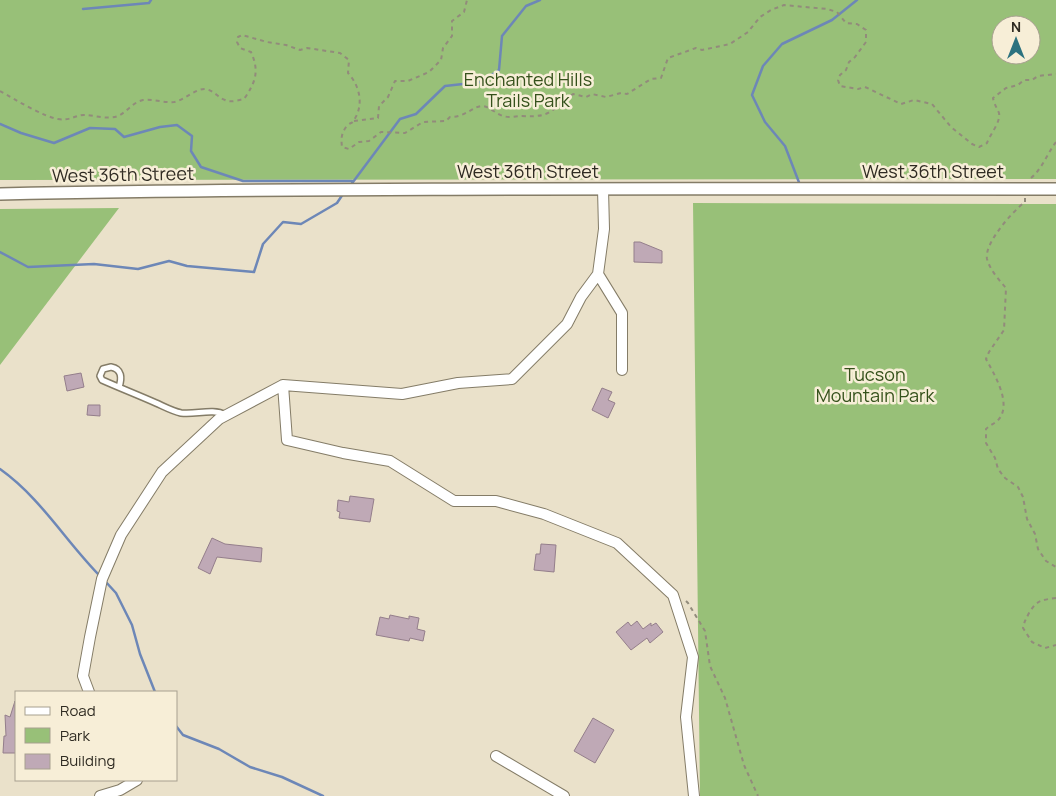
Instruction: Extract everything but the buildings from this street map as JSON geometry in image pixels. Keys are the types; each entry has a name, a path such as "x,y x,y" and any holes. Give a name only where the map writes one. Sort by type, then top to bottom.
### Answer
{"street":[{"name":"West 36th Street","path":"0,194 603,189 1056,189"},
{"path":"89,691 83,676 102,579 121,535 162,472 219,419 283,385 402,394 458,383 512,378 567,324 581,297 598,274 604,229 603,189"},
{"path":"598,274 622,313 622,370"},
{"path":"283,385 287,440 390,462 454,501 496,501 544,514 618,543 672,593 693,657 686,717 694,796"},
{"path":"496,756 564,796"},
{"path":"100,796 120,790 135,781"}],"lane":[{"path":"119,387 121,377 119,371 111,367 103,369 101,379 119,387 182,413 219,412 227,415"}],"path":[{"path":"467,0 464,12 452,21 452,36 443,48 441,60 429,72 408,81 394,81 388,97 379,106 378,118 354,121 347,126 341,136 342,147 349,149 359,142 369,141 380,132 405,133 423,122 446,121 450,117 458,117 483,106 504,117 534,117 553,111 573,94 586,97 592,94 606,97 621,93 627,94 651,79 661,78 668,58 696,48 702,50 730,44 748,32 760,17 784,5 827,9 837,12 846,22 857,24 866,30 866,42 855,57 848,62 846,70 840,75 838,80 840,86 866,87 901,104 914,100 932,104 954,130 979,147 987,143 990,133 998,122 1000,115 994,104 994,98 1006,88 1018,85 1024,80 1056,74"},
{"path":"0,91 46,115 64,119 73,119 81,115 111,118 118,116 134,103 143,100 177,101 206,89 224,100 244,99 256,77 256,69 251,52 240,48 237,42 238,37 242,35 300,50 307,48 340,53 349,60 348,73 355,81 361,103 354,121"},
{"path":"1025,183 1037,173 1056,142"},
{"path":"1025,197 1025,202 991,240 988,248 987,258 993,272 1006,288 1004,330 986,359 998,382 1003,405 999,419 986,429 986,443 995,458 998,469 1005,478 1018,487 1023,497 1027,519 1035,534 1038,549 1046,561 1056,567"},
{"path":"672,593 688,602 704,631 710,666 725,698 744,765 758,796"},
{"path":"1056,598 1045,599 1034,604 1024,622 1023,628 1032,642 1045,648 1056,646"}],"green space":[{"name":"Enchanted Hills Trails Park","path":"0,0 1056,0 1056,179 0,180"},
{"name":"Tucson Mountain Park","path":"693,203 1056,204 1056,796 700,796"},
{"path":"119,208 0,365 0,209"}],"waterway":[{"path":"83,9 149,3 151,0"},
{"path":"350,186 400,119 416,114 445,86 481,82 499,70 502,36 526,6 540,0"},
{"path":"800,185 785,146 765,122 752,95 763,66 782,44 832,20 857,0"},
{"path":"0,124 21,133 54,143 90,128 115,129 124,137 160,127 177,125 192,136 191,151 201,167 243,181 352,181"},
{"path":"0,252 28,267 94,264 138,269 169,261 187,266 254,272 263,244 283,222 301,224 337,203 343,194"},
{"path":"0,469 28,493 101,577"},
{"path":"105,581 116,593 132,625 140,654 155,691"},
{"path":"178,729 183,735 219,749 250,767 282,777 323,796"}]}
